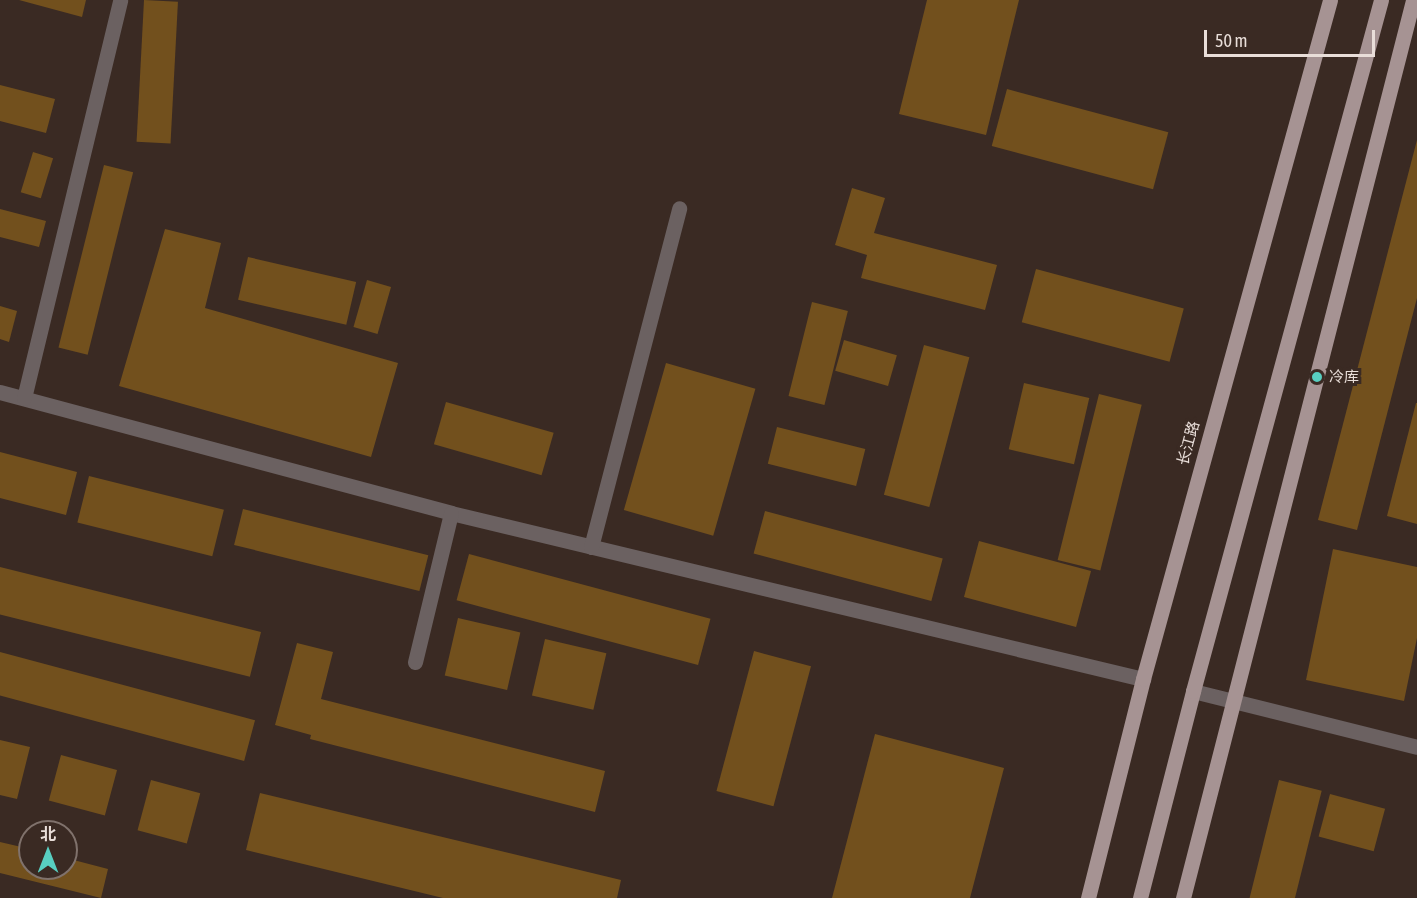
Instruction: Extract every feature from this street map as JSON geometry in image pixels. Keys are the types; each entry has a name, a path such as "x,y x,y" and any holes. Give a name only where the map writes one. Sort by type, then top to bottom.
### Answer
{"main road":[{"name":"长江路","path":"1088,898 1143,679 1329,0"},
{"path":"1140,898 1193,691 1381,0"},
{"path":"1183,898 1413,0"}],"street":[{"path":"24,398 120,0"},
{"path":"591,547 680,208"},
{"path":"0,392 451,513 1143,679"},
{"path":"415,662 451,513"},
{"path":"1193,691 1417,747"}],"building":[{"path":"19,0 86,0 82,17"},
{"path":"144,0 178,2 171,144 137,142"},
{"path":"927,0 1019,0 986,135 899,114"},
{"path":"0,85 55,99 46,133 0,121"},
{"path":"1007,89 1168,132 1153,189 992,146"},
{"path":"1417,140 1417,298 1357,530 1318,520"},
{"path":"33,152 53,158 41,198 21,192"},
{"path":"104,165 133,172 88,355 59,347"},
{"path":"852,188 885,198 874,233 997,265 985,310 861,278 867,255 835,245"},
{"path":"0,209 46,221 39,247 0,237"},
{"path":"165,229 221,243 205,308 398,363 371,457 119,386"},
{"path":"248,257 356,282 346,325 238,300"},
{"path":"1036,269 1184,309 1170,362 1022,322"},
{"path":"367,280 391,287 378,334 353,327"},
{"path":"812,302 848,311 824,405 789,396"},
{"path":"0,306 17,311 9,342 0,339"},
{"path":"844,340 897,355 888,386 835,371"},
{"path":"924,345 969,357 929,507 884,495"},
{"path":"666,363 755,389 713,536 624,510"},
{"path":"1024,383 1089,398 1074,464 1009,449"},
{"path":"1099,394 1142,405 1100,571 1058,560"},
{"path":"446,402 554,433 542,475 434,444"},
{"path":"1417,403 1417,524 1387,516"},
{"path":"777,427 865,449 856,486 768,464"},
{"path":"0,452 77,472 66,515 0,498"},
{"path":"89,476 224,510 212,556 77,523"},
{"path":"243,509 428,555 419,591 234,545"},
{"path":"765,511 943,559 931,601 754,554"},
{"path":"979,541 1091,571 1076,627 964,597"},
{"path":"1333,549 1417,567 1417,638 1404,701 1306,680"},
{"path":"469,554 710,619 698,665 457,600"},
{"path":"0,567 261,632 250,677 0,614"},
{"path":"458,618 520,632 507,690 445,675"},
{"path":"545,639 606,653 593,710 532,696"},
{"path":"297,643 333,652 321,699 605,771 595,812 310,739 311,735 275,725"},
{"path":"754,651 811,666 773,806 716,791"},
{"path":"0,652 255,720 244,761 0,695"},
{"path":"875,734 1004,768 970,898 832,898"},
{"path":"0,740 30,747 17,799 0,795"},
{"path":"61,755 117,770 105,815 49,800"},
{"path":"151,780 200,793 187,843 138,830"},
{"path":"1279,780 1322,791 1295,898 1250,898"},
{"path":"260,793 621,880 617,898 443,898 246,850"},
{"path":"1330,794 1385,809 1374,851 1319,837"},
{"path":"0,842 18,846 18,877 0,873"},
{"path":"78,861 108,869 101,898 28,880 78,880"}],"place":[{"name":"冷库","path":"1317,377"}]}
